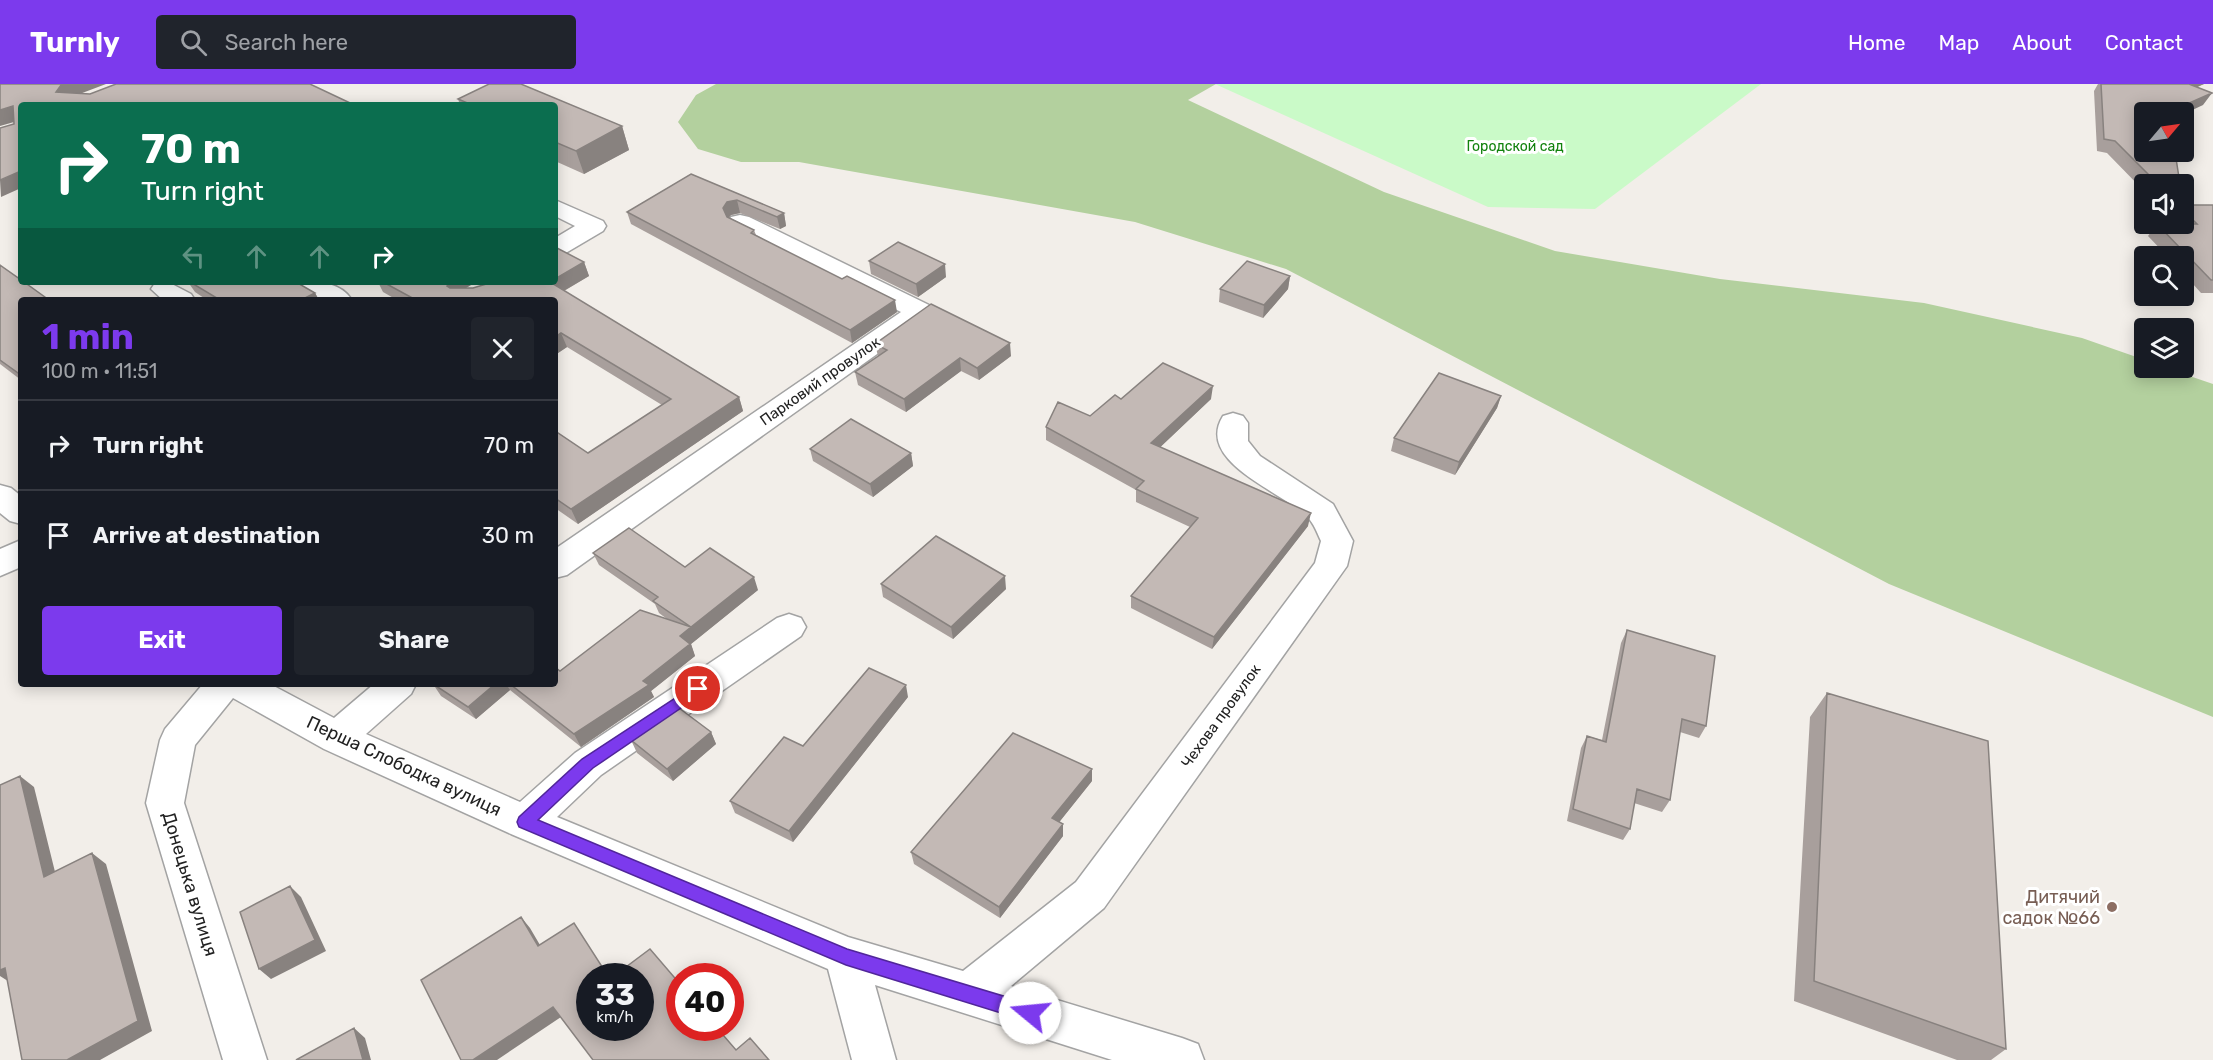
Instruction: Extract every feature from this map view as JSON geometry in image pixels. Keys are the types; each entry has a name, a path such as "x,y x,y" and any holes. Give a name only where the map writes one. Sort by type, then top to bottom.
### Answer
{"street":[{"path":"558,208 594,226 558,247"},
{"name":"Парковий провулок","path":"558,564 920,311 740,222"},
{"path":"172,285 164,289 177,297"},
{"path":"312,285 334,297"},
{"name":"Чехова провулок","path":"968,994 1090,896 1330,566 1337,541 1322,512 1249,463 1233,443 1233,423"},
{"path":"0,496 18,511"},
{"path":"0,564 18,554"},
{"path":"525,822 588,764 789,627"},
{"name":"Донецька вулиця","path":"222,687 178,740 165,803 245,1060"},
{"name":"Перша Слободка вулиця","path":"244,687 337,738 525,822 846,956 1169,1056"},
{"path":"337,738 395,687"},
{"path":"846,956 874,1060"}],"green space":[{"path":"716,84 1216,84 1188,100 1384,192 1555,251 1720,279 1924,303 2082,338 2134,356 2134,378 2194,378 2213,384 2213,717 1889,584 1286,269 1135,222 799,162 741,162 698,149 678,122 696,95"},
{"name":"Городской сад","path":"1215,84 1761,84 1595,209 1488,207"}],"building":[{"path":"0,84 63,84 56,92 90,94 116,84 310,84 348,102 18,102 18,172 0,180 0,128 14,124 13,106 0,110"},
{"path":"489,84 521,84 622,126 576,151 558,143 558,102 465,102 458,99"},
{"path":"2101,84 2189,84 2212,93 2192,102 2134,102 2134,160 2115,141 2104,139"},
{"path":"2136,162 2177,162 2178,174 2148,174"},
{"path":"691,174 784,213 777,217 737,200 727,202 723,208 727,217 754,230 751,233 842,279 847,276 895,300 850,330 627,212"},
{"path":"2194,205 2213,205 2213,280 2194,262 2194,246 2178,246 2167,234 2194,234 2194,224 2197,224 2194,221"},
{"path":"898,242 945,264 916,284 869,261"},
{"path":"558,249 584,262 558,277"},
{"path":"1247,261 1290,276 1264,305 1220,289"},
{"path":"0,265 18,278 18,285 28,285 45,297 18,297 18,373 0,360"},
{"path":"195,285 301,285 315,293 307,297 215,297"},
{"path":"388,285 448,285 450,288 473,288 483,285 555,285 739,397 571,509 558,500 558,433 588,453 671,399 561,333 558,335 558,297 410,297"},
{"path":"931,304 1010,343 977,368 960,358 904,399 855,372 887,350 875,344"},
{"path":"1163,363 1213,386 1151,443 1311,513 1214,637 1131,596 1198,518 1136,489 1144,481 1046,427 1058,402 1090,416 1115,395 1121,399"},
{"path":"1439,373 1501,396 1459,462 1394,438"},
{"path":"851,419 911,453 870,484 810,449"},
{"path":"629,528 685,567 710,548 754,577 691,627 653,601 658,597 593,553"},
{"path":"936,536 1005,576 951,627 881,584"},
{"path":"640,610 691,627 680,636 690,644 643,681 649,685 574,734 514,687 558,687 558,669 560,671"},
{"path":"1627,630 1715,656 1706,726 1682,719 1670,800 1637,789 1630,829 1573,809 1587,736 1606,742"},
{"path":"869,668 906,685 789,831 730,801 784,737 803,746"},
{"path":"438,687 491,687 468,707"},
{"path":"1827,693 1988,741 2006,1049 1814,981"},
{"path":"679,708 711,732 667,769 631,740"},
{"path":"1013,733 1092,769 1052,818 1063,824 999,907 911,852"},
{"path":"20,776 44,877 92,853 138,1021 67,1060 22,1060 5,968 0,970 0,785"},
{"path":"290,886 315,940 259,969 240,912"},
{"path":"521,917 538,946 574,923 600,963 576,963 576,1037 553,1007 473,1060 461,1060 421,980"},
{"path":"650,949 666,968 666,1041 728,1041 736,1050 750,1038 769,1060 593,1060 579,1041 654,1041 654,963 631,963"},
{"path":"354,1028 363,1060 296,1060"}],"place":[{"name":"Дитячий садок №66","path":"2112,907"}],"route":[{"path":"698,689 588,764 525,822 846,956 1030,1013"}]}
